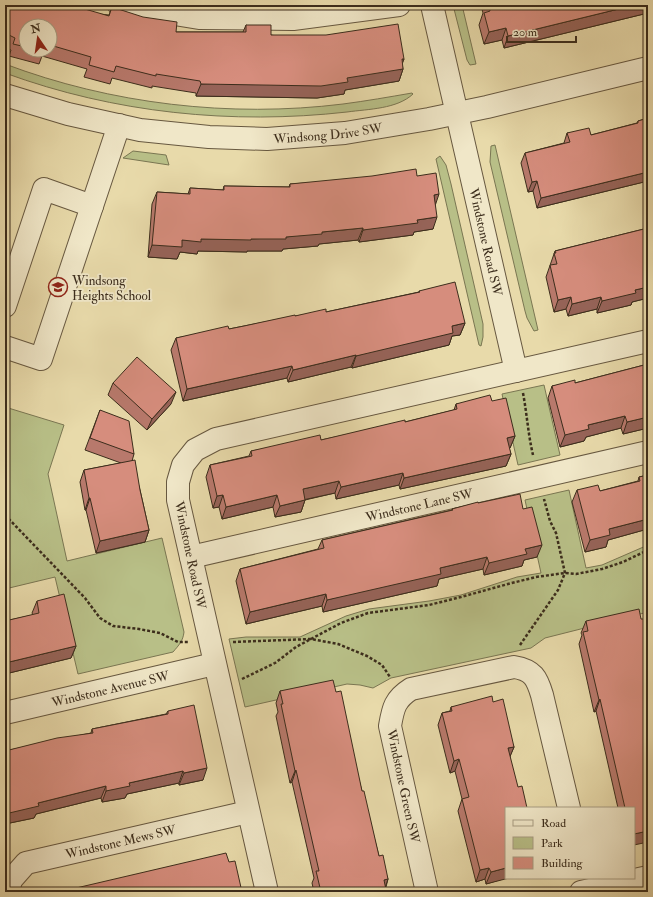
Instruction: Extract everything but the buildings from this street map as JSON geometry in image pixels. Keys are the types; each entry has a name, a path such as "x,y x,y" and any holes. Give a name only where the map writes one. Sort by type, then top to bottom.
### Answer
{"street":[{"path":"119,5 199,18 285,19 399,5"},
{"name":"Windstone Road SW","path":"432,5 517,371"},
{"name":"Windsong Drive SW","path":"5,95 68,114 140,130 209,137 267,139 345,133 429,119 648,68"},
{"path":"5,347 42,359 119,125"},
{"path":"5,306 44,189 92,206"},
{"name":"Windstone Road SW","path":"267,892 214,664 178,500 178,482 183,465 195,450 216,439 648,341"},
{"name":"Windstone Lane SW","path":"191,557 648,452"},
{"name":"Windstone Avenue SW","path":"5,713 214,664"},
{"path":"514,667 526,669 537,680 542,695 569,807"},
{"name":"Windstone Green SW","path":"426,892 390,726 392,710 398,699 411,689 514,667"},
{"name":"Windstone Mews SW","path":"8,892 11,880 26,863 248,812"},
{"path":"585,887 648,877"}],"path":[{"path":"514,667 520,643 558,590 565,573 556,533 550,521 539,478 528,427 527,410 517,371"},
{"path":"219,686 247,677 275,663 296,647 341,623 368,613 429,605 461,598 508,584 565,573 576,574 602,569 648,550"}],"green space":[{"path":"453,5 462,5 476,64 470,65 467,60"},
{"path":"5,64 45,78 129,98 214,108 300,108 343,104 413,94 399,103 382,108 347,112 304,116 217,116 131,106 88,98 46,87 5,73"},
{"path":"495,145 538,330 534,331 525,311 490,162 491,146"},
{"path":"133,151 166,155 169,165 123,158"},
{"path":"440,156 446,165 451,184 483,324 481,346 479,345 436,159"},
{"path":"544,385 560,455 518,465 502,394"},
{"path":"5,407 64,425 48,474 67,561 162,538 184,632 182,640 173,652 78,674 55,577 5,589"},
{"path":"569,490 586,568 602,565 648,545 648,612 545,638 531,648 391,678 373,688 347,684 245,707 229,639 246,637 300,637 346,616 369,609 461,595 517,577 541,573 525,500"}],"place":[{"name":"Windsong Heights School","path":"58,287"}]}
